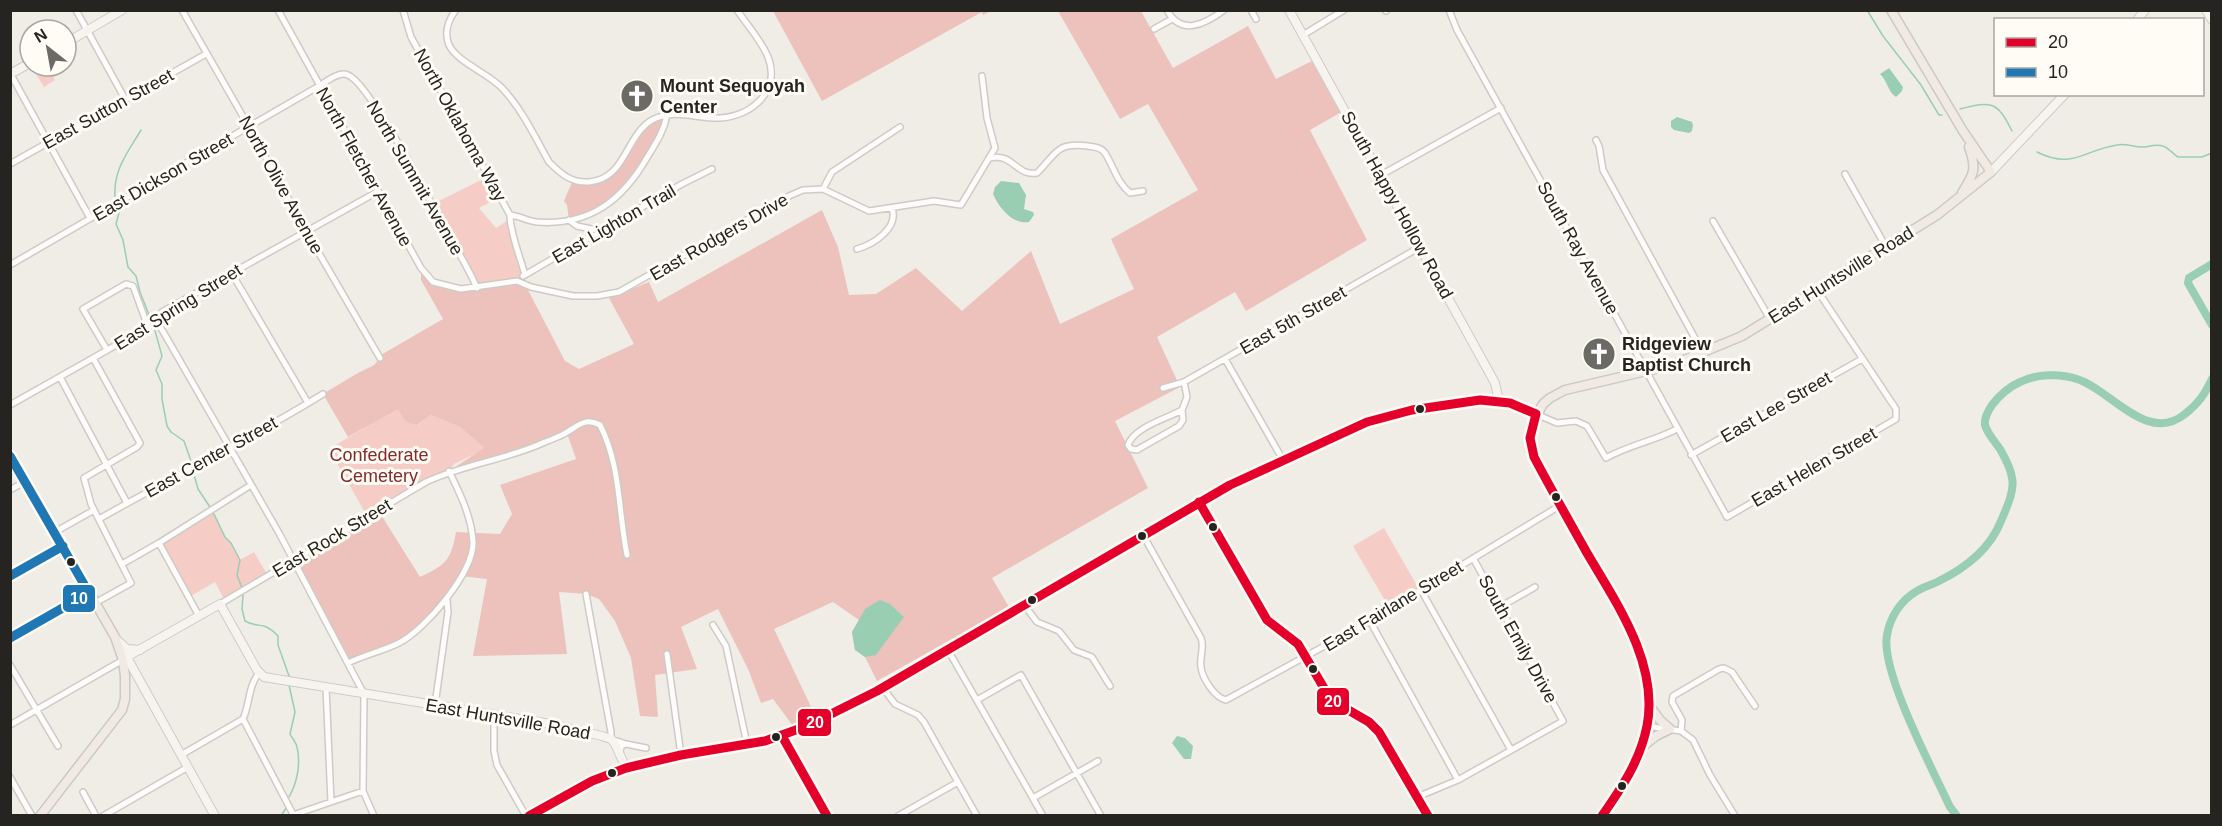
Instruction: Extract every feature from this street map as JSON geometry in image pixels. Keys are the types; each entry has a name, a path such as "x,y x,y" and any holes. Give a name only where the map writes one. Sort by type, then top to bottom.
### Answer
{"main road":[{"path":"1891,10 1963,131 1991,172"},
{"path":"1957,201 1971,179 1975,167 1963,131"},
{"name":"East Huntsville Road","path":"1536,414 1543,404 1560,392 1646,372 1703,353 1742,336 1957,201 1991,172"},
{"path":"1536,414 1530,438 1534,457 1636,643 1646,674 1648,704 1642,748 1627,778 1602,816"},
{"path":"10,454 124,659 126,699 116,720 40,816"},
{"path":"1642,748 1656,736 1670,729 1648,704"}],"street":[{"path":"76,10 125,99"},
{"path":"78,36 122,10"},
{"name":"North Olive Avenue","path":"182,10 380,358"},
{"name":"North Fletcher Avenue","path":"278,10 421,268 433,282 461,289 477,288"},
{"path":"456,10 448,25 447,39 453,52 488,75 509,95 549,162 569,179 578,181 605,177 617,167 640,129 655,118 667,115 720,118 741,113 764,97 769,88 770,64 764,50 737,10"},
{"path":"1167,10 1172,19 1181,26 1207,21 1224,10"},
{"path":"1251,10 1256,19"},
{"name":"South Happy Hollow Road","path":"1289,10 1495,383 1499,401"},
{"path":"1303,35 1344,10"},
{"name":"South Ray Avenue","path":"1449,10 1457,30 1727,517"},
{"path":"2206,10 2211,20"},
{"name":"North Oklahoma Way","path":"403,11 411,37 510,215 511,227 525,275"},
{"path":"1154,29 1172,19"},
{"name":"East Sutton Street","path":"10,164 206,54"},
{"path":"11,74 90,218"},
{"name":"East Dickson Street","path":"12,264 319,86 341,74 347,74"},
{"name":"North Summit Avenue","path":"347,74 355,79 373,103 424,188 477,288"},
{"path":"900,127 832,172 823,189 869,211 934,201 961,205 995,148 987,118 982,76"},
{"name":"East Huntsville Road","path":"1991,172 2063,96"},
{"path":"1381,175 1501,108"},
{"path":"510,215 537,222 569,220 589,215 602,208 622,194 641,168 661,134 667,115"},
{"path":"1596,140 1603,170 1703,353"},
{"path":"990,158 1005,158 1019,169 1037,173 1054,152 1064,146 1073,144 1097,147 1104,152 1122,186 1130,193 1143,191"},
{"name":"East Lighton Trail","path":"518,281 601,231 712,169"},
{"path":"1845,174 1886,247"},
{"name":"East Rodgers Drive","path":"477,288 518,281 531,287 573,296 597,296 619,292 789,196 803,190 823,189"},
{"name":"East Spring Street","path":"10,405 148,327 157,321 162,312 231,272 378,192"},
{"path":"857,249 868,246 889,228 893,222 892,208"},
{"path":"569,220 577,226 601,231"},
{"path":"1713,220 1770,319"},
{"name":"East 5th Street","path":"1163,388 1184,382 1420,247"},
{"path":"10,256 12,264"},
{"path":"231,272 308,403"},
{"path":"107,350 83,309 126,284 133,286 148,327"},
{"path":"1817,290 1862,359"},
{"path":"157,321 251,485 364,694 363,791 374,816"},
{"path":"93,358 140,443 137,447 84,478 94,510 131,583 94,603"},
{"path":"1225,359 1283,460"},
{"name":"East Helen Street","path":"1727,517 1894,421 1898,415 1896,409 1862,359"},
{"name":"East Lee Street","path":"1691,455 1862,359"},
{"path":"60,377 127,503"},
{"path":"1182,411 1138,432 1131,438 1128,445 1131,449 1137,450 1179,426 1183,420 1182,411 1186,398 1184,382"},
{"name":"East Center Street","path":"99,519 230,449 323,394"},
{"path":"494,715 494,752 497,765 527,816 577,789 626,768 782,736 855,703 1025,606 1199,502 1283,460 1367,422 1397,413 1480,400 1510,402 1557,423 1576,421 1587,426 1606,458 1619,451 1653,441 1677,429"},
{"name":"East Rock Street","path":"10,725 142,650 407,493 449,471 523,452 564,434 582,422 594,422 600,425 614,457 621,526 627,555"},
{"path":"348,663 408,637 447,600 472,552 473,540 465,502 449,471"},
{"path":"10,489 26,481"},
{"path":"122,564 251,485"},
{"path":"1199,502 1267,620 1272,626 1293,638 1331,700 1370,722 1379,732 1428,816"},
{"name":"East Fairlane Street","path":"1143,536 1201,638 1203,643 1202,670 1216,695 1222,700 1230,699 1370,621 1561,506"},
{"path":"55,532 94,510"},
{"path":"159,543 199,616"},
{"path":"10,576 63,546"},
{"name":"South Emily Drive","path":"1473,558 1563,721 1511,750"},
{"path":"1500,607 1535,587"},
{"path":"1417,797 1458,780 1511,750 1421,590"},
{"path":"10,638 89,593"},
{"path":"586,594 611,739 646,748"},
{"path":"435,705 448,612 447,600"},
{"path":"181,755 243,719 248,709 252,684 259,673 220,604"},
{"path":"1025,606 1037,622 1059,631 1074,650 1092,657 1110,686"},
{"path":"208,611 218,611 227,618"},
{"path":"1370,621 1458,780"},
{"path":"713,625 726,646 747,744"},
{"path":"114,638 127,649 142,650"},
{"path":"948,650 1043,816"},
{"path":"667,654 681,755"},
{"path":"124,659 143,688 215,816"},
{"path":"10,665 58,746"},
{"path":"1681,731 1682,720 1672,702 1673,696 1719,669 1729,669 1755,706"},
{"name":"East Huntsville Road","path":"259,673 264,677 551,724 611,739 626,768"},
{"path":"977,700 1021,675 1101,816"},
{"path":"126,685 138,684 143,688"},
{"path":"326,687 331,802"},
{"path":"883,688 896,704 918,715 924,722 977,816"},
{"path":"243,719 293,815 363,791"},
{"path":"1646,726 1681,731 1688,735 1697,745 1710,774 1735,816"},
{"path":"782,736 827,816"},
{"path":"619,753 622,745 626,744"},
{"path":"1033,798 1098,761"},
{"path":"102,816 188,767"},
{"path":"10,777 32,816"},
{"path":"898,816 958,782"},
{"path":"83,792 96,816"}],"green space":[{"path":"38,78 54,78 55,80 44,87"},
{"path":"489,176 500,197 479,208 496,228 510,219 525,275 517,281 477,288 433,204"},
{"name":"Confederate Cemetery","path":"398,408 407,422 418,425 431,415 460,427 485,449 454,464 449,471 367,516 329,449"},
{"path":"212,510 225,537 240,560 254,552 268,576 225,601 215,582 189,597 159,543"},
{"path":"1384,528 1420,591 1390,609 1353,546"}],"shaded area":[{"path":"773,11 991,11 983,15 982,12 822,101"},
{"path":"1058,11 1141,11 1173,68 1248,26 1276,79 1316,59 1345,110 1310,130 1367,240 1246,311 1235,292 1157,337 1180,387 1115,421 1148,488 992,578 1009,607 877,681 865,657 855,650 852,632 859,620 833,602 774,629 814,713 793,726 773,699 761,703 748,669 718,609 681,627 697,669 655,675 658,717 640,716 631,658 615,621 599,599 586,594 559,592 567,654 473,656 487,579 460,576 447,600 408,637 348,663 293,561 378,510 420,577 436,569 446,560 452,549 456,532 500,534 512,514 500,485 576,459 568,436 564,434 523,452 449,471 484,448 460,427 431,415 417,425 406,422 398,409 348,437 323,394 374,365 380,358 379,356 443,319 421,280 421,268 436,286 463,292 516,284 528,290 565,361 579,369 634,344 609,298 649,282 658,302 822,210 838,247 849,295 876,294 916,268 962,311 1031,251 1060,324 1134,289 1111,239 1198,190 1148,104 1120,119"},
{"path":"1889,68 1903,87 1896,97 1880,74"},
{"path":"667,115 664,127 641,168 602,208 569,220 567,205 564,201 573,180 588,181 599,179 607,174 620,160 639,131"},
{"path":"1677,117 1692,122 1692,131 1689,133 1674,130 1671,127 1671,121"},
{"path":"1001,181 1019,183 1026,195 1024,209 1033,212 1034,215 1029,222 1017,221 999,205 993,194 995,187"},
{"path":"880,600 890,604 904,617 876,655 865,657 855,650 852,632 865,609"},
{"path":"1177,736 1185,738 1193,746 1191,759 1184,759 1172,743"}],"waterway":[{"path":"1867,10 1883,36 1921,85 1939,115 1942,115"},
{"path":"1960,109 1980,105 1992,106 2002,114 2012,131"},
{"path":"115,197 119,170 141,130"},
{"path":"2037,152 2049,157 2069,159 2105,147 2160,145 2178,157 2202,157 2212,153"},
{"path":"120,209 116,224 123,240 128,267 136,276 151,320"},
{"path":"2212,264 2189,278 2188,283 2212,325"},
{"path":"154,327 162,356 156,370 162,384 167,426 171,432 184,441 192,464"},
{"path":"1957,816 1950,807 1932,770 1899,695 1887,651 1887,635 1888,628 1901,604 1911,595 1947,577 1975,557 1990,541 2001,521 2010,500 2013,483 2005,459 1985,425 1989,410 2001,395 2016,384 2033,377 2056,375 2077,379 2090,385 2143,419 2157,423 2171,422 2194,406 2212,379"},
{"path":"193,471 198,489 210,507"},
{"path":"213,512 240,560 237,575 242,588"},
{"path":"243,595 242,609 245,621 265,626 278,636 278,645 289,676"},
{"path":"289,685 295,712 290,734 296,745 299,760 296,780 289,797"},
{"path":"281,816 286,808"}],"transit line":[{"name":"20","path":"529,816 592,781 626,768 681,755 765,741 807,726 877,691 1230,485 1367,422 1412,410 1480,400 1510,403 1536,414 1530,438 1534,457 1611,593 1633,635 1641,657 1647,680 1649,703 1644,739 1629,773 1602,816"},
{"name":"10","path":"10,456 89,593 10,638"},
{"name":"20","path":"1199,502 1267,620 1298,644 1331,700 1369,722 1379,732 1428,816"},
{"name":"10","path":"10,576 63,546"},
{"name":"20","path":"782,736 827,816"}],"place":[{"name":"Mount Sequoyah Center","path":"637,96"},
{"name":"Ridgeview Baptist Church","path":"1599,354"}]}
